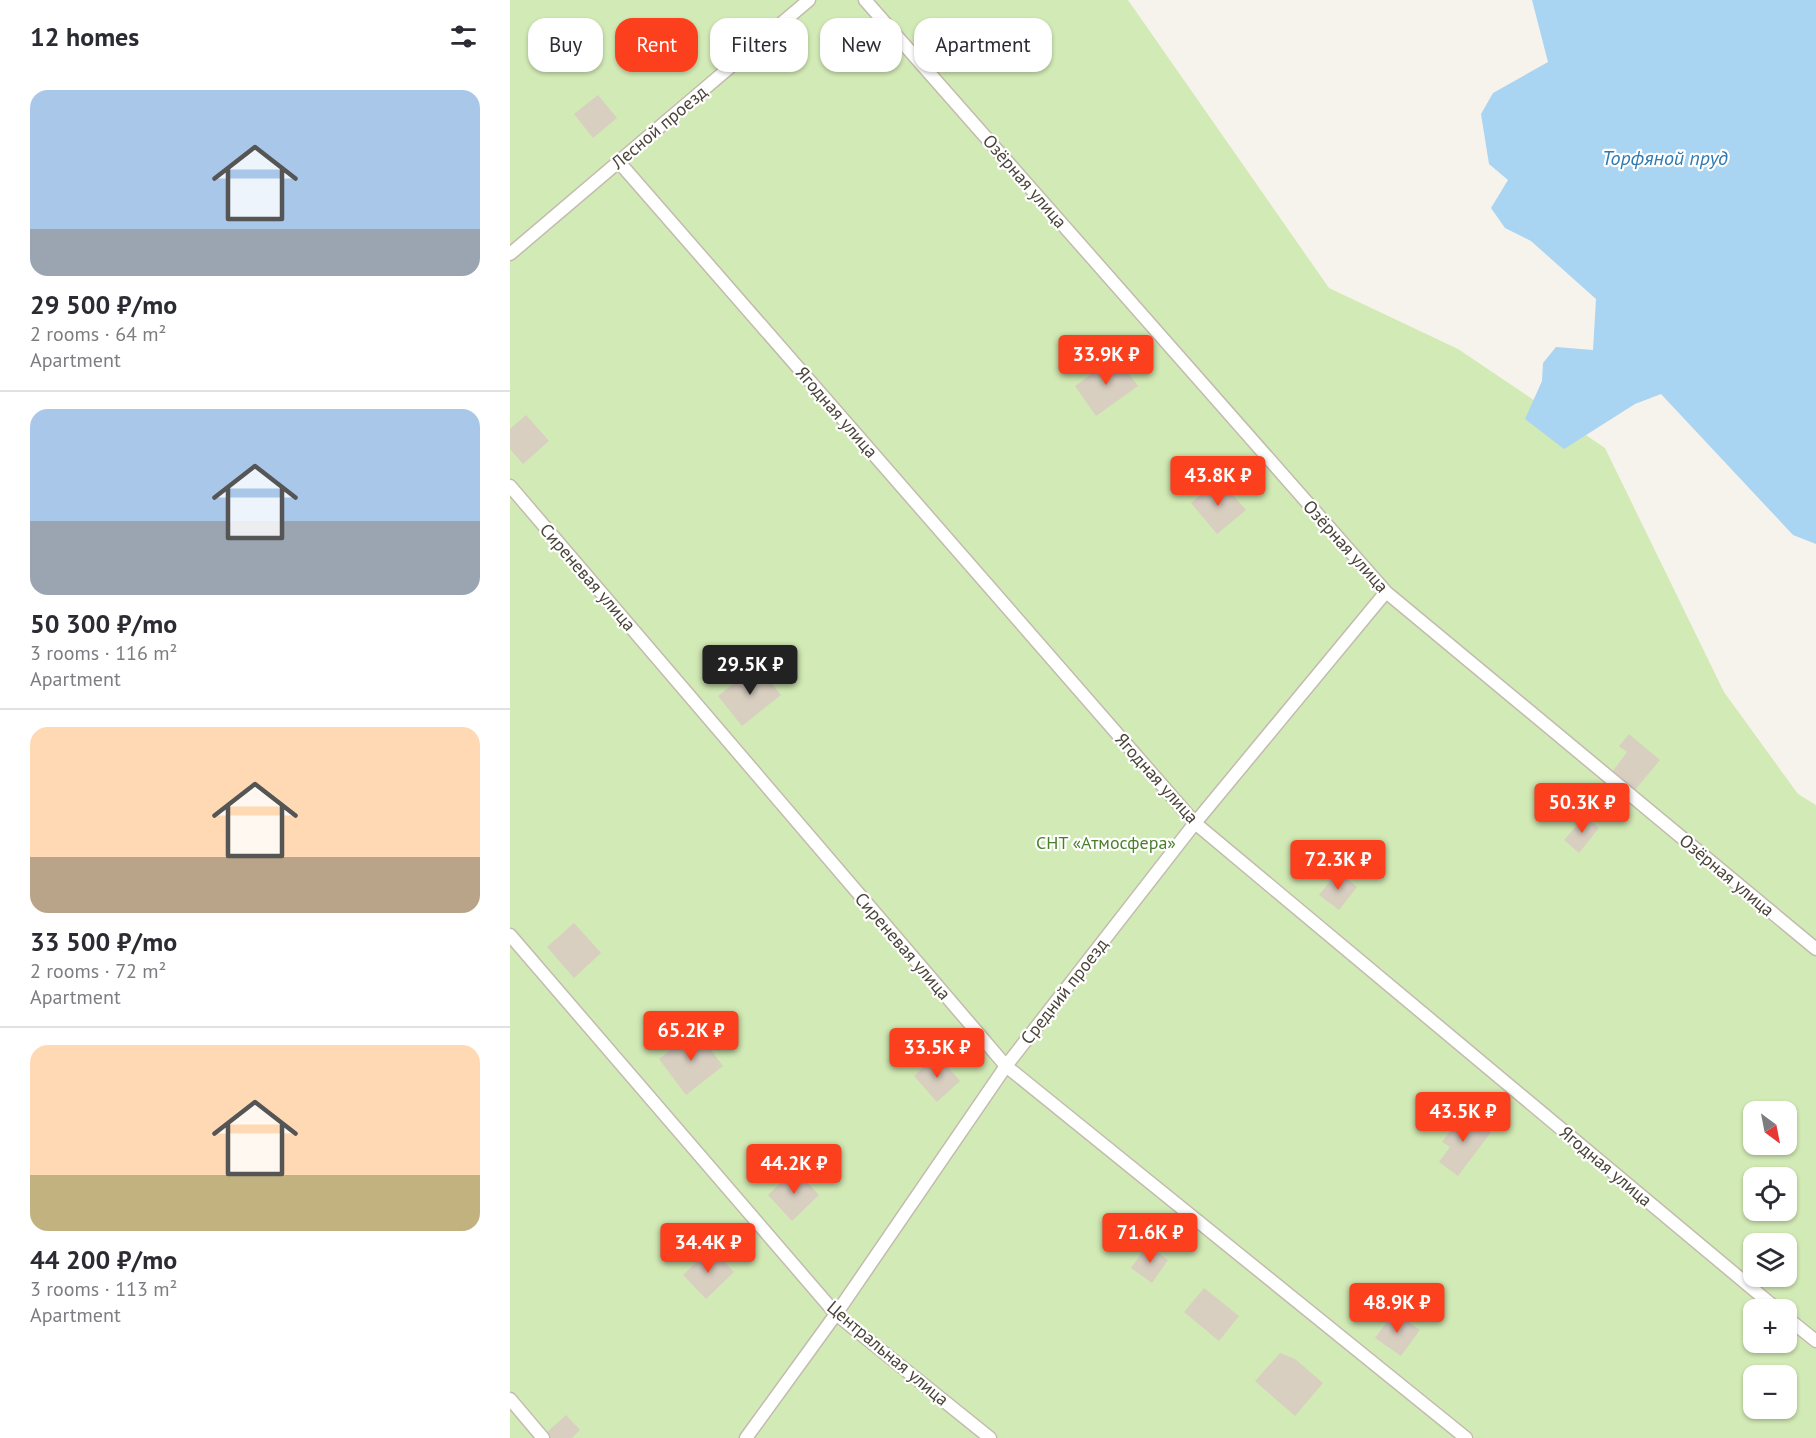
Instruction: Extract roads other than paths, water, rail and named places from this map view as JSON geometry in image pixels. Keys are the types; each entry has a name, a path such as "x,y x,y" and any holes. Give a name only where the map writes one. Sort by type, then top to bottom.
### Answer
{"lane":[{"name":"Лесной проезд","path":"510,254 809,0"},
{"name":"Озёрная улица","path":"866,0 1386,592 1816,949"},
{"name":"Ягодная улица","path":"618,161 1195,823 1765,1299"},
{"name":"Сиреневая улица","path":"510,486 1006,1066 1466,1438"},
{"name":"Средний проезд","path":"746,1438 837,1314 1006,1066 1195,823 1386,592"},
{"name":"Центральная улица","path":"510,935 837,1314 990,1438"},
{"path":"1797,1326 1816,1341"},
{"path":"510,1400 543,1438"}],"water":[{"name":"Торфяной пруд","path":"1532,0 1816,0 1816,544 1793,535 1661,394 1635,404 1564,449 1525,419 1542,381 1543,363 1556,347 1593,350 1596,299 1531,241 1505,228 1491,208 1508,180 1489,164 1481,114 1493,93 1548,62"}],"park label":[{"name":"СНТ «Атмосфера»","path":"1106,842"}]}
